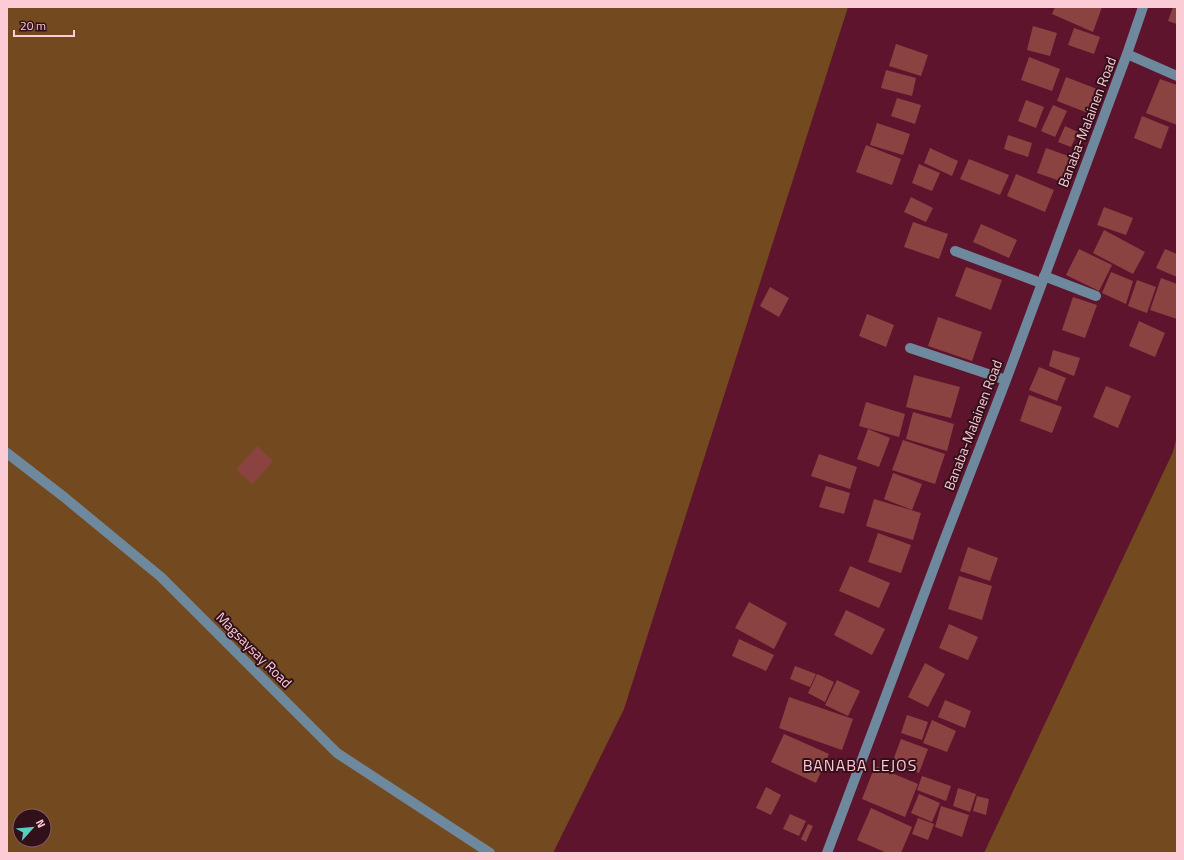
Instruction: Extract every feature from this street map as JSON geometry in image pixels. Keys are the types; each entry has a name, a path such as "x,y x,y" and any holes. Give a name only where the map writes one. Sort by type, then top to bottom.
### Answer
{"street":[{"name":"Banaba-Malainen Road","path":"827,853 1006,380 1143,7"},
{"path":"1127,54 1177,76"},
{"path":"955,251 1096,296"},
{"path":"910,348 1006,380"},
{"name":"Magsaysay Road","path":"7,454 64,497 161,577 337,753 490,853"}],"shaded area":[{"path":"7,7 848,7 624,709 553,853 7,853"},
{"path":"1177,436 1177,853 984,853 1173,452"}],"building":[{"path":"1055,7 1102,7 1093,32 1052,14"},
{"path":"1173,7 1177,7 1177,24 1168,21"},
{"path":"1033,26 1057,33 1050,56 1027,50"},
{"path":"1074,28 1100,37 1094,54 1068,45"},
{"path":"896,44 928,55 921,76 889,66"},
{"path":"1029,57 1060,69 1052,91 1021,80"},
{"path":"886,70 916,78 912,96 881,88"},
{"path":"1066,77 1097,89 1088,113 1057,101"},
{"path":"1160,79 1177,85 1177,125 1146,113"},
{"path":"897,98 921,105 915,124 891,116"},
{"path":"1026,100 1044,107 1036,128 1018,121"},
{"path":"1053,105 1067,111 1055,137 1041,131"},
{"path":"1142,116 1169,127 1161,149 1134,138"},
{"path":"877,123 910,134 903,155 870,145"},
{"path":"1065,126 1078,132 1071,147 1058,142"},
{"path":"1008,135 1032,143 1028,157 1004,149"},
{"path":"866,145 901,159 892,185 856,172"},
{"path":"930,148 958,161 952,176 924,163"},
{"path":"1046,148 1071,157 1063,182 1037,173"},
{"path":"969,159 1009,175 1000,195 960,179"},
{"path":"919,164 940,173 932,191 912,183"},
{"path":"1016,174 1054,190 1045,212 1007,196"},
{"path":"911,197 933,208 926,222 904,212"},
{"path":"1104,207 1133,218 1126,235 1097,225"},
{"path":"913,222 948,234 939,259 904,247"},
{"path":"981,224 1017,240 1009,258 973,242"},
{"path":"1104,230 1145,252 1133,274 1093,253"},
{"path":"1079,249 1112,265 1099,291 1066,275"},
{"path":"1165,249 1177,254 1177,277 1156,268"},
{"path":"966,267 1002,280 991,310 955,296"},
{"path":"1111,272 1133,281 1126,304 1102,293"},
{"path":"1161,278 1177,284 1177,319 1150,310"},
{"path":"1137,280 1156,287 1147,313 1128,306"},
{"path":"770,287 789,298 779,317 760,306"},
{"path":"1073,297 1097,305 1085,338 1062,330"},
{"path":"867,314 894,325 886,347 859,336"},
{"path":"938,317 982,332 972,361 928,346"},
{"path":"1139,321 1165,333 1155,357 1129,346"},
{"path":"1053,350 1080,358 1074,376 1049,366"},
{"path":"1039,367 1066,378 1057,401 1029,390"},
{"path":"914,375 960,387 951,418 906,407"},
{"path":"1106,386 1131,396 1118,428 1093,417"},
{"path":"1029,395 1062,407 1052,433 1020,421"},
{"path":"866,402 905,414 899,437 859,426"},
{"path":"913,412 954,424 947,451 906,439"},
{"path":"868,429 890,438 879,467 857,459"},
{"path":"903,440 945,454 935,484 892,470"},
{"path":"257,446 273,461 253,484 236,470"},
{"path":"819,454 857,467 850,489 811,476"},
{"path":"893,473 922,484 912,510 884,499"},
{"path":"826,486 850,493 844,514 819,507"},
{"path":"874,499 921,513 913,540 866,526"},
{"path":"878,533 911,545 901,573 868,562"},
{"path":"968,547 998,558 990,581 960,571"},
{"path":"850,566 890,583 879,608 839,591"},
{"path":"959,576 992,586 982,620 948,609"},
{"path":"749,602 787,623 774,649 735,628"},
{"path":"846,610 885,629 872,655 834,635"},
{"path":"949,624 978,637 968,660 939,648"},
{"path":"739,639 774,655 766,671 732,656"},
{"path":"925,663 945,674 928,707 908,697"},
{"path":"795,666 816,674 810,687 790,679"},
{"path":"817,674 834,682 825,702 808,693"},
{"path":"837,680 860,691 848,716 825,705"},
{"path":"789,697 853,719 842,750 779,728"},
{"path":"945,700 971,711 965,728 938,717"},
{"path":"907,715 928,722 922,740 901,733"},
{"path":"932,720 956,731 947,752 923,743"},
{"path":"784,734 829,754 816,783 771,762"},
{"path":"901,739 928,749 919,773 892,763"},
{"path":"875,766 918,784 905,817 862,799"},
{"path":"922,776 951,786 946,801 917,790"},
{"path":"766,787 781,795 771,815 756,808"},
{"path":"958,788 976,794 970,812 953,806"},
{"path":"919,794 940,803 932,822 911,813"},
{"path":"977,796 989,799 986,815 973,811"},
{"path":"941,806 969,815 962,837 935,827"},
{"path":"871,808 912,827 901,853 887,853 857,840"},
{"path":"790,814 806,821 799,836 783,829"},
{"path":"918,818 934,824 928,840 912,834"},
{"path":"808,824 813,826 806,842 801,839"}],"district":[{"name":"BANABA LEJOS","path":"860,765"}]}
